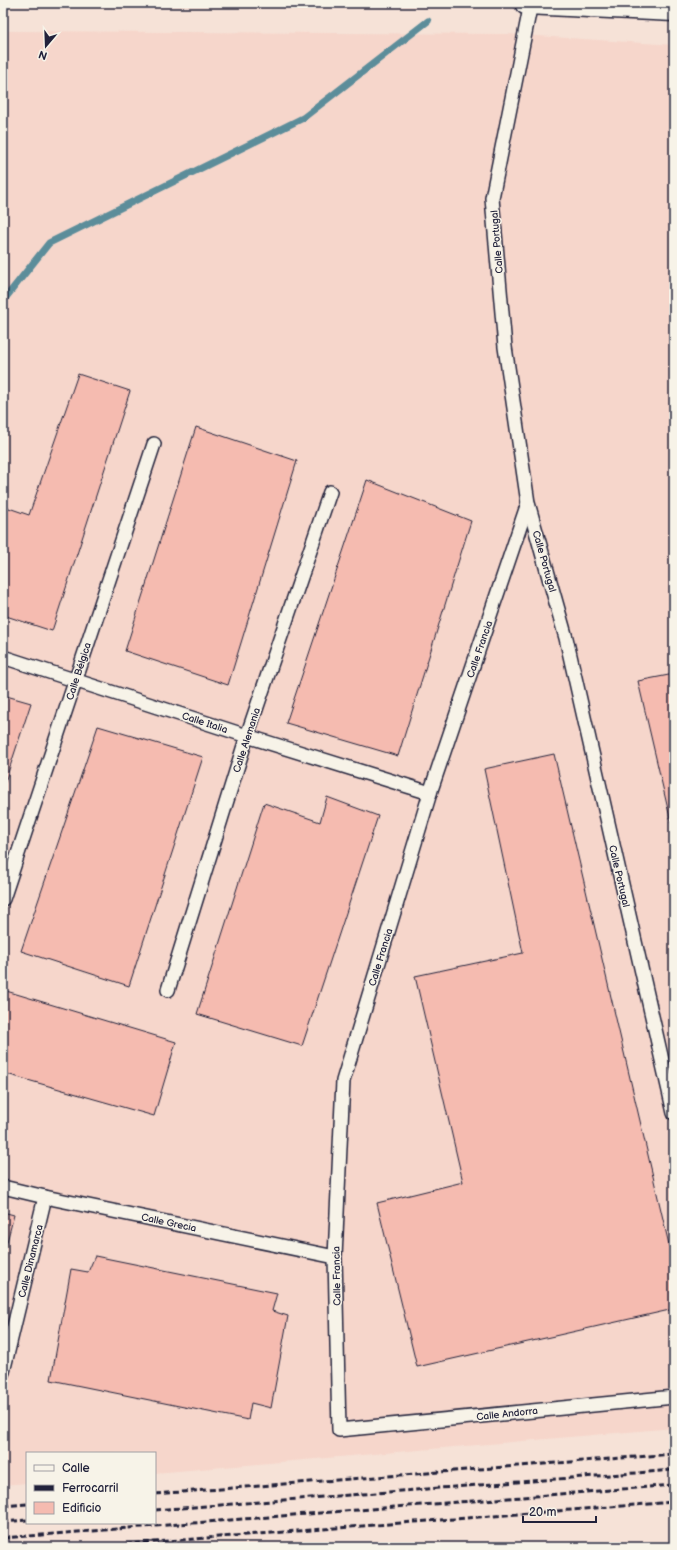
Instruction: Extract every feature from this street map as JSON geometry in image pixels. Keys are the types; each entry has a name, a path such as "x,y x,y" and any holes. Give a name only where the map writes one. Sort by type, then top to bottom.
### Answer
{"main road":[{"path":"526,3 674,10"}],"lane":[{"name":"Calle Portugal","path":"531,3 492,198 505,347 528,503 566,638 674,1112"},
{"name":"Calle Bélgica","path":"3,899 154,444"},
{"name":"Calle Alemania","path":"168,990 247,736 330,492"},
{"name":"Calle Francia","path":"339,1430 335,1257 343,1081 430,793 528,503"},
{"name":"Calle Italia","path":"3,657 247,736 430,793"},
{"name":"Calle Grecia","path":"3,1187 335,1257"},
{"name":"Calle Dinamarca","path":"3,1372 45,1197"},
{"name":"Calle Andorra","path":"339,1430 674,1397"}],"shaded area":[{"path":"3,31 507,34 674,45 674,1428 156,1473 156,1452 26,1452 26,1483 3,1485"}],"building":[{"path":"78,374 130,391 52,631 3,615 3,506 29,515"},
{"path":"196,427 297,461 228,685 125,651"},
{"path":"367,480 471,521 398,756 286,723"},
{"path":"674,674 674,835 638,681"},
{"path":"3,695 31,703 3,788"},
{"path":"98,726 203,757 129,986 21,951"},
{"path":"554,754 674,1266 674,1309 417,1367 377,1203 463,1182 415,976 523,953 484,769"},
{"path":"327,797 378,816 302,1046 197,1014 264,803 320,822"},
{"path":"3,990 176,1042 154,1116 3,1073"},
{"path":"3,1212 14,1215 3,1257"},
{"path":"95,1256 277,1293 272,1311 288,1316 271,1408 251,1403 248,1420 51,1380 71,1269 88,1272"}],"waterway":[{"path":"3,301 49,243 303,118 428,21"}],"railway":[{"path":"156,1494 674,1454"},
{"path":"156,1510 674,1470"},
{"path":"3,1538 674,1485"},
{"path":"90,1547 674,1502"},
{"path":"3,1506 26,1504"},
{"path":"3,1522 26,1520"}]}
